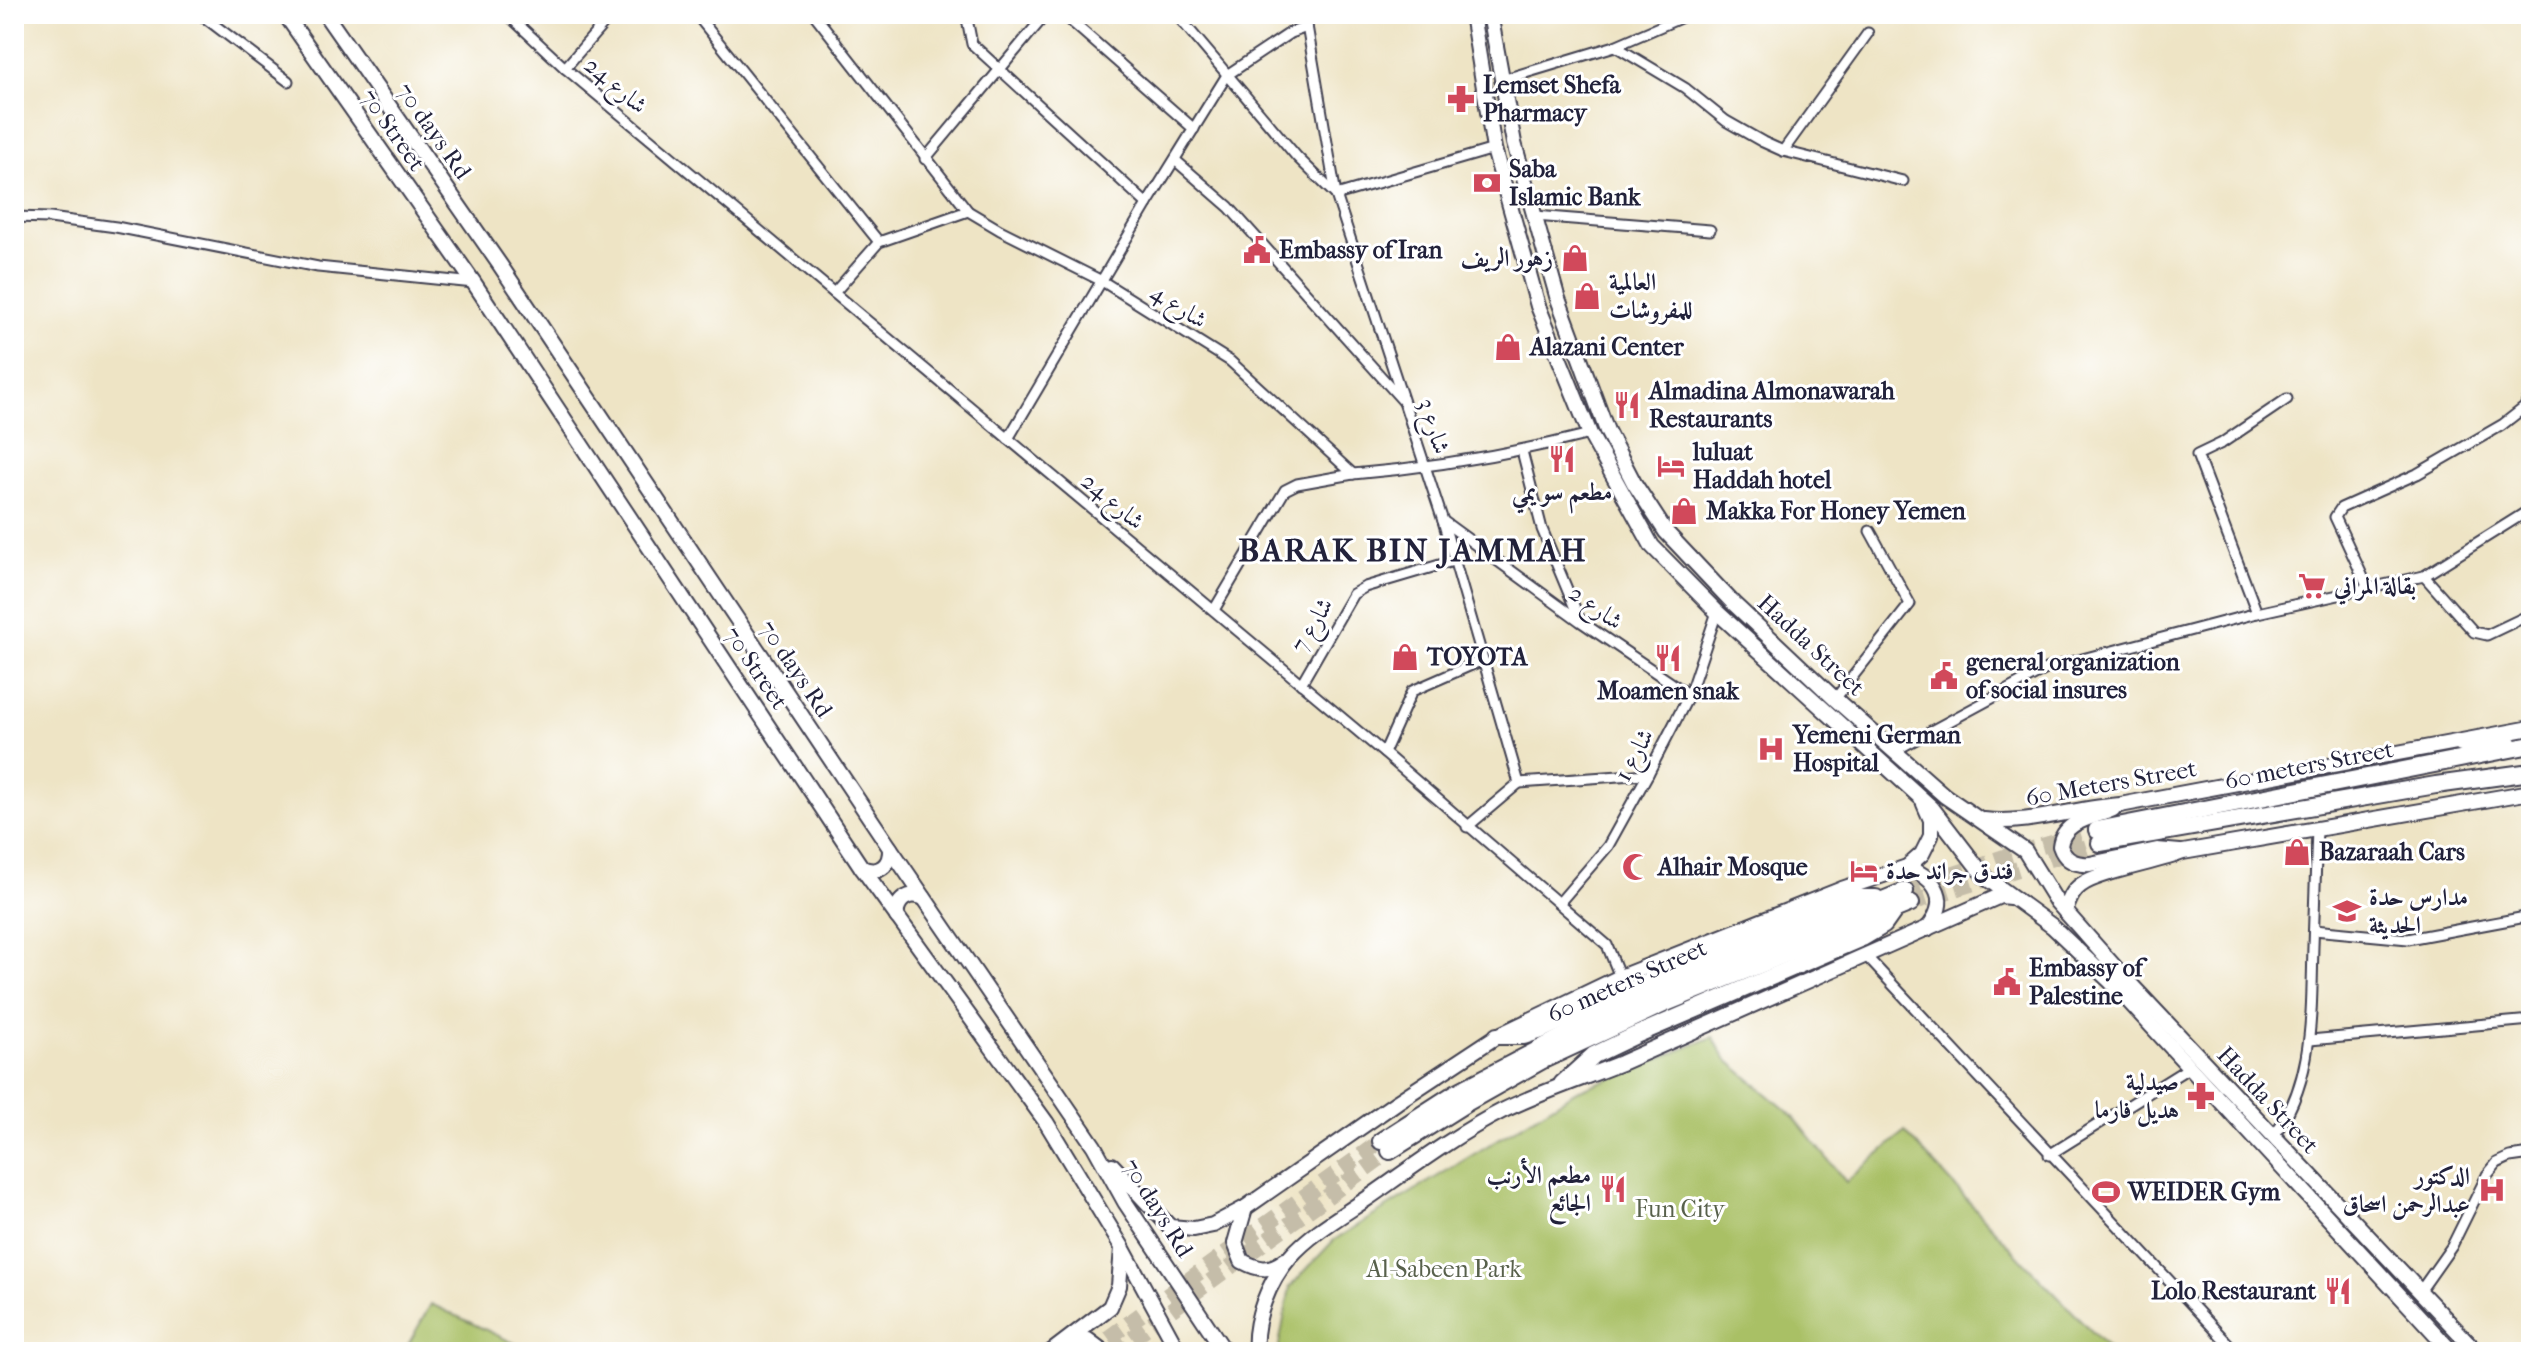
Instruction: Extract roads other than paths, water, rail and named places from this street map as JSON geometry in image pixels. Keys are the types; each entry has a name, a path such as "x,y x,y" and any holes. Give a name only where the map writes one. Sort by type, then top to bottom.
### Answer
{"highway":[{"path":"2461,743 2531,744"},
{"name":"60 meters Street","path":"2531,744 2098,836 2531,772"},
{"path":"1497,1036 1524,1036 1539,1031 1831,906 1855,898 1899,900 1884,925 1862,938 1594,1055 1562,1084"},
{"name":"60 meters Street","path":"1386,1146 1541,1061 1899,900"}],"main road":[{"name":"70 Street","path":"285,14 474,283 862,868 1046,1122 1122,1247 1179,1352"},
{"name":"70 days Rd","path":"325,14 509,278 890,848 1094,1146 1125,1202 1225,1352"},
{"name":"Hadda Street","path":"1472,14 1494,149 1538,306 1590,434 1652,546 1717,612 1923,800 1985,877 2052,926 2111,982 2452,1352"},
{"name":"Hadda Street","path":"1490,14 1514,143 1557,296 1607,431 1634,483 1666,532 1733,603 1835,699 1945,796 2025,851 2065,911 2272,1137 2477,1352"},
{"path":"1681,576 1693,561"},
{"name":"60 Meters Street","path":"1980,820 2004,822 2094,806 2120,805 2531,728"},
{"path":"2065,911 2071,896 2088,880 2161,861 2183,852 2531,793"},
{"path":"1094,1146 1170,1227 1194,1229 1213,1225 1245,1208 1497,1036 1620,977 1842,889 1907,867 1922,854 1931,836 1931,820 1923,800"},
{"path":"2120,805 2071,825 2064,831 2060,846 2067,858 2080,864 2090,864 2157,850 2183,852"},
{"path":"862,868 873,871 883,868 890,859 890,848"},
{"path":"1907,867 1931,880 1938,892 1939,907 1927,929"},
{"path":"897,917 897,907 904,898 914,895 924,898"},
{"path":"1245,1208 1235,1243 1242,1261 1259,1270 1275,1267 1331,1223 1498,1114 2000,896 2010,897"},
{"path":"1051,1352 1104,1312 1114,1300 1119,1286 1122,1247"},
{"path":"1256,1352 1254,1336 1266,1296 1291,1256"},
{"path":"1066,1342 1088,1340 1104,1352"}],"street":[{"path":"200,14 288,81"},
{"name":"شارع 24","path":"507,14 565,68 1560,902 1607,945 1620,977"},
{"path":"565,68 612,14"},
{"path":"696,14 879,242"},
{"path":"966,14 972,44 1147,204"},
{"path":"925,159 1046,14"},
{"path":"1063,14 1194,129"},
{"path":"1176,14 1297,157 1336,195 1494,149"},
{"name":"شارع 3","path":"1305,14 1336,195 1443,521 1519,783"},
{"path":"1502,80 1615,46 1689,14"},
{"name":"شارع 4","path":"821,17 925,159 968,211 1102,281 1230,361 1353,474"},
{"path":"1008,439 1227,75 1290,33 1307,27"},
{"path":"1783,151 1868,33"},
{"path":"1615,46 1685,88 1726,121 1783,151 1903,181"},
{"path":"1175,160 1229,207 1407,406"},
{"path":"834,293 879,242 968,211"},
{"path":"1535,216 1710,230"},
{"path":"14,217 50,218 116,227 318,267 474,283"},
{"path":"2368,588 2335,517 2341,508 2417,474 2502,425 2525,407 2531,391"},
{"path":"2257,613 2197,455 2222,443 2287,399"},
{"path":"1214,610 1285,490 1297,484 1353,474 1426,468 1522,451 1590,434"},
{"path":"1522,451 1542,529 1580,621"},
{"path":"1896,750 2048,668 2257,613 2424,576 2531,509"},
{"name":"شارع 2","path":"1443,521 1580,621 1689,695"},
{"path":"1835,699 1910,604 1870,531"},
{"name":"شارع 7","path":"1301,684 1353,594 1365,587 1453,561"},
{"path":"2424,576 2474,632 2487,635 2531,614"},
{"name":"شارع 1","path":"1560,902 1608,846 1648,774 1689,695 1717,612"},
{"path":"1384,753 1412,691 1483,660"},
{"path":"1467,827 1519,783 1648,774"},
{"path":"2272,1137 2283,1124 2299,1084 2310,1040 2317,828"},
{"path":"2314,930 2408,939 2531,916"},
{"path":"1866,956 2236,1352"},
{"path":"2310,1040 2531,1020"},
{"path":"2049,1155 2190,1067"},
{"path":"2421,1290 2452,1246 2487,1175 2497,1163 2510,1157 2531,1154"}],"tunnel":[{"path":"1905,891 2004,857 2097,830"},
{"path":"1911,903 2100,843"},
{"path":"1089,1352 1381,1141"},
{"path":"1113,1352 1390,1151"}],"place":[{"name":"Lemset Shefa Pharmacy","path":"1461,99"},
{"name":"Saba Islamic Bank","path":"1487,183"},
{"name":"Embassy of Iran","path":"1257,250"},
{"name":"زهور الريف","path":"1575,258"},
{"name":"العالمية للمفروشات","path":"1587,296"},
{"name":"Alazani Center","path":"1508,347"},
{"name":"Almadina Almonawarah Restaurants","path":"1627,405"},
{"name":"مطعم سو يمي","path":"1562,459"},
{"name":"luluat Haddah hotel","path":"1671,466"},
{"name":"Makka For Honey Yemen","path":"1684,511"},
{"name":"بقالة المراني","path":"2312,586"},
{"name":"TOYOTA","path":"1405,657"},
{"name":"Moamen snak","path":"1668,658"},
{"name":"general organization of social insures","path":"1944,676"},
{"name":"Yemeni German Hospital","path":"1771,749"},
{"name":"Bazaraah Cars","path":"2297,852"},
{"name":"Alhair Mosque","path":"1636,867"},
{"name":"فندق جراند حدة","path":"1864,871"},
{"name":"مدارس حدة الحديثة","path":"2347,911"},
{"name":"Embassy of Palestine","path":"2007,982"},
{"name":"صيدلية هديل فارما","path":"2201,1096"},
{"name":"مطعم الأرنب الجائع","path":"1613,1189"},
{"name":"الدكتور عبدالرحمن اسحاق","path":"2492,1190"},
{"name":"WEIDER Gym","path":"2106,1192"},
{"name":"Lolo Restaurant","path":"2338,1291"}],"district":[{"name":"BARAK BIN JAMMAH","path":"1413,550"}],"park label":[{"name":"Fun City","path":"1680,1209"},
{"name":"Al-Sabeen Park","path":"1444,1269"}]}
